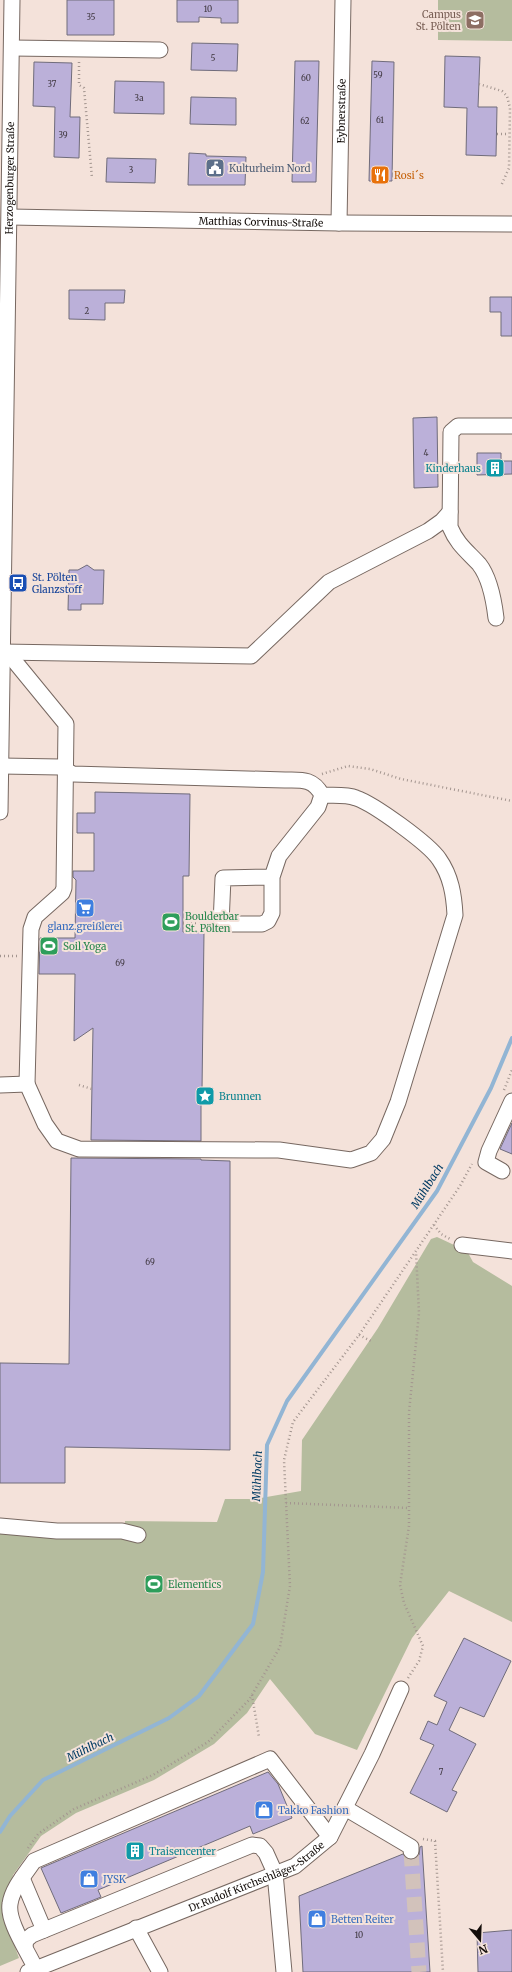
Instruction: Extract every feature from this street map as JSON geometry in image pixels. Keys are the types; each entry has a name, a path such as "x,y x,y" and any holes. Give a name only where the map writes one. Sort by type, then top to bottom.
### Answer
{"street":[{"name":"Herzogenburger Straße","path":"0,812 4,652 12,0"},
{"name":"Eybnerstraße","path":"340,223 343,0"},
{"path":"12,48 160,50"},
{"name":"Matthias Corvinus-Straße","path":"10,217 340,223 512,224"},
{"path":"496,618 494,597 480,566 455,540 450,527 451,432 458,426 512,426"},
{"path":"4,652 250,656 329,582 428,531 442,521 450,512"},
{"path":"4,652 66,724 64,888 62,894 35,917 31,929 27,1084 45,1124 57,1141 79,1149 279,1150 351,1160 371,1153 383,1139 398,1102 455,915 453,889 439,859 414,836 373,806 355,797 322,795"},
{"path":"1,766 60,767 73,774 285,780 304,779 318,788 322,795 318,807 279,856 272,877 272,913 268,921 262,924 222,924 223,878 272,877"},
{"path":"0,1085 27,1084"},
{"path":"502,1171 486,1162 489,1151 512,1101"},
{"path":"462,1245 512,1251"},
{"path":"0,1526 57,1531 122,1530 138,1535"},
{"name":"Dr.Rudolf Kirchschläger-Straße","path":"34,1971 112,1940 136,1928 295,1866 330,1837 372,1754 401,1689"},
{"path":"34,1971 25,1946 12,1919 10,1906 22,1878 34,1862 270,1759 330,1837"},
{"path":"345,1808 411,1847 411,1851"},
{"path":"25,1946 26,1940 44,1930 252,1844 260,1846 266,1853 275,1873 284,1972"},
{"path":"22,1878 44,1930"},
{"path":"136,1928 160,1972"}],"path":[{"path":"79,49 79,86 84,88 92,178"},
{"path":"479,84 502,91 508,96 510,108 509,168 501,186"},
{"path":"497,134 509,134"},
{"path":"304,779 348,766 370,769 401,779 512,801"},
{"path":"183,923 222,924"},
{"path":"79,1085 92,1089"},
{"path":"24,1853 38,1834 74,1808 153,1775 208,1742 252,1695 280,1647 290,1586 284,1460 293,1422 359,1335 434,1226 460,1186 471,1165"},
{"path":"434,1226 441,1234 462,1245"},
{"path":"401,1689 418,1661 423,1646 404,1603 400,1585 407,1540 409,1508 409,1412 419,1313 416,1252"},
{"path":"359,1335 373,1342"},
{"path":"286,1503 409,1508"},
{"path":"252,1695 259,1737"},
{"path":"422,1839 435,1841 443,1972"}],"green space":[{"name":"Campus St. Pölten","path":"438,0 512,0 512,41 438,40"},
{"path":"437,1237 467,1251 473,1262 512,1286 512,1622 449,1591 412,1638 357,1750 315,1734 270,1679 247,1713 214,1744 154,1780 76,1813 41,1836 13,1875 6,1922 19,1958 0,1966 0,1533 124,1538 125,1521 217,1522 225,1499 255,1499 301,1491 302,1440 378,1328 431,1239"}],"building":[{"path":"67,0 114,0 114,35 67,35"},
{"path":"177,0 238,0 238,23 221,23 221,18 199,17 199,22 177,22"},
{"path":"192,43 238,44 237,71 191,70"},
{"path":"445,56 480,57 478,107 497,107 496,156 466,155 467,108 444,107"},
{"path":"295,61 319,61 316,182 292,182"},
{"path":"372,61 394,62 392,181 369,181"},
{"path":"34,62 72,63 70,117 80,117 79,158 54,157 55,107 33,106"},
{"path":"115,81 164,82 164,114 114,113"},
{"path":"191,97 236,98 236,125 190,124"},
{"path":"189,153 206,154 206,156 246,157 245,185 188,185"},
{"path":"107,158 156,159 155,183 106,182"},
{"path":"69,290 125,290 124,303 105,303 105,320 69,319"},
{"path":"490,297 512,297 512,336 501,336 501,312 490,312"},
{"path":"437,417 438,487 414,488 413,418"},
{"name":"Kinderhaus","path":"477,453 501,453 501,461 512,461 512,474 477,475"},
{"path":"87,565 94,570 104,570 103,604 81,604 81,610 68,610 69,570 78,570"},
{"path":"95,792 190,794 189,876 183,876 183,932 204,932 202,1090 206,1095 201,1101 201,1141 91,1140 93,1028 74,1041 75,974 39,974 40,938 75,938 76,880 73,877 73,871 94,871 94,833 77,833 77,813 95,813"},
{"path":"512,1123 512,1154 500,1149"},
{"path":"71,1158 201,1159 230,1161 230,1450 65,1447 65,1483 0,1483 0,1363 69,1364"},
{"path":"464,1638 511,1661 484,1717 460,1707 449,1730 476,1744 452,1790 457,1792 447,1812 410,1793 434,1745 420,1739 428,1721 437,1725 447,1702 434,1696"},
{"name":"Traisencenter","path":"268,1772 278,1784 292,1818 253,1834 250,1826 98,1890 101,1897 61,1913 41,1868"},
{"path":"422,1846 430,1972 303,1972 299,1896 403,1854 407,1859 415,1859 419,1855 420,1847"},
{"path":"512,1930 512,1972 478,1972 477,1933"}],"waterway":[{"name":"Mühlbach","path":"0,1832 10,1816 43,1780 169,1718 199,1696 253,1624 263,1572 267,1445 287,1401 437,1191 491,1088 512,1038"}],"tunnel":[{"path":"411,1851 419,1972"}],"place":[{"name":"Campus St. Pölten","path":"475,20"},
{"name":"Kulturheim Nord","path":"215,168"},
{"name":"Rosi´s","path":"380,175"},
{"name":"Kinderhaus","path":"495,468"},
{"name":"St. Pölten Glanzstoff","path":"18,583"},
{"name":"glanz.greißlerei","path":"85,908"},
{"name":"Boulderbar St. Pölten","path":"171,922"},
{"name":"Soil Yoga","path":"49,946"},
{"name":"Brunnen","path":"205,1096"},
{"name":"Elementics","path":"154,1584"},
{"name":"Takko Fashion","path":"264,1810"},
{"name":"Traisencenter","path":"135,1851"},
{"name":"JYSK","path":"89,1879"},
{"name":"Betten Reiter","path":"317,1919"}]}
